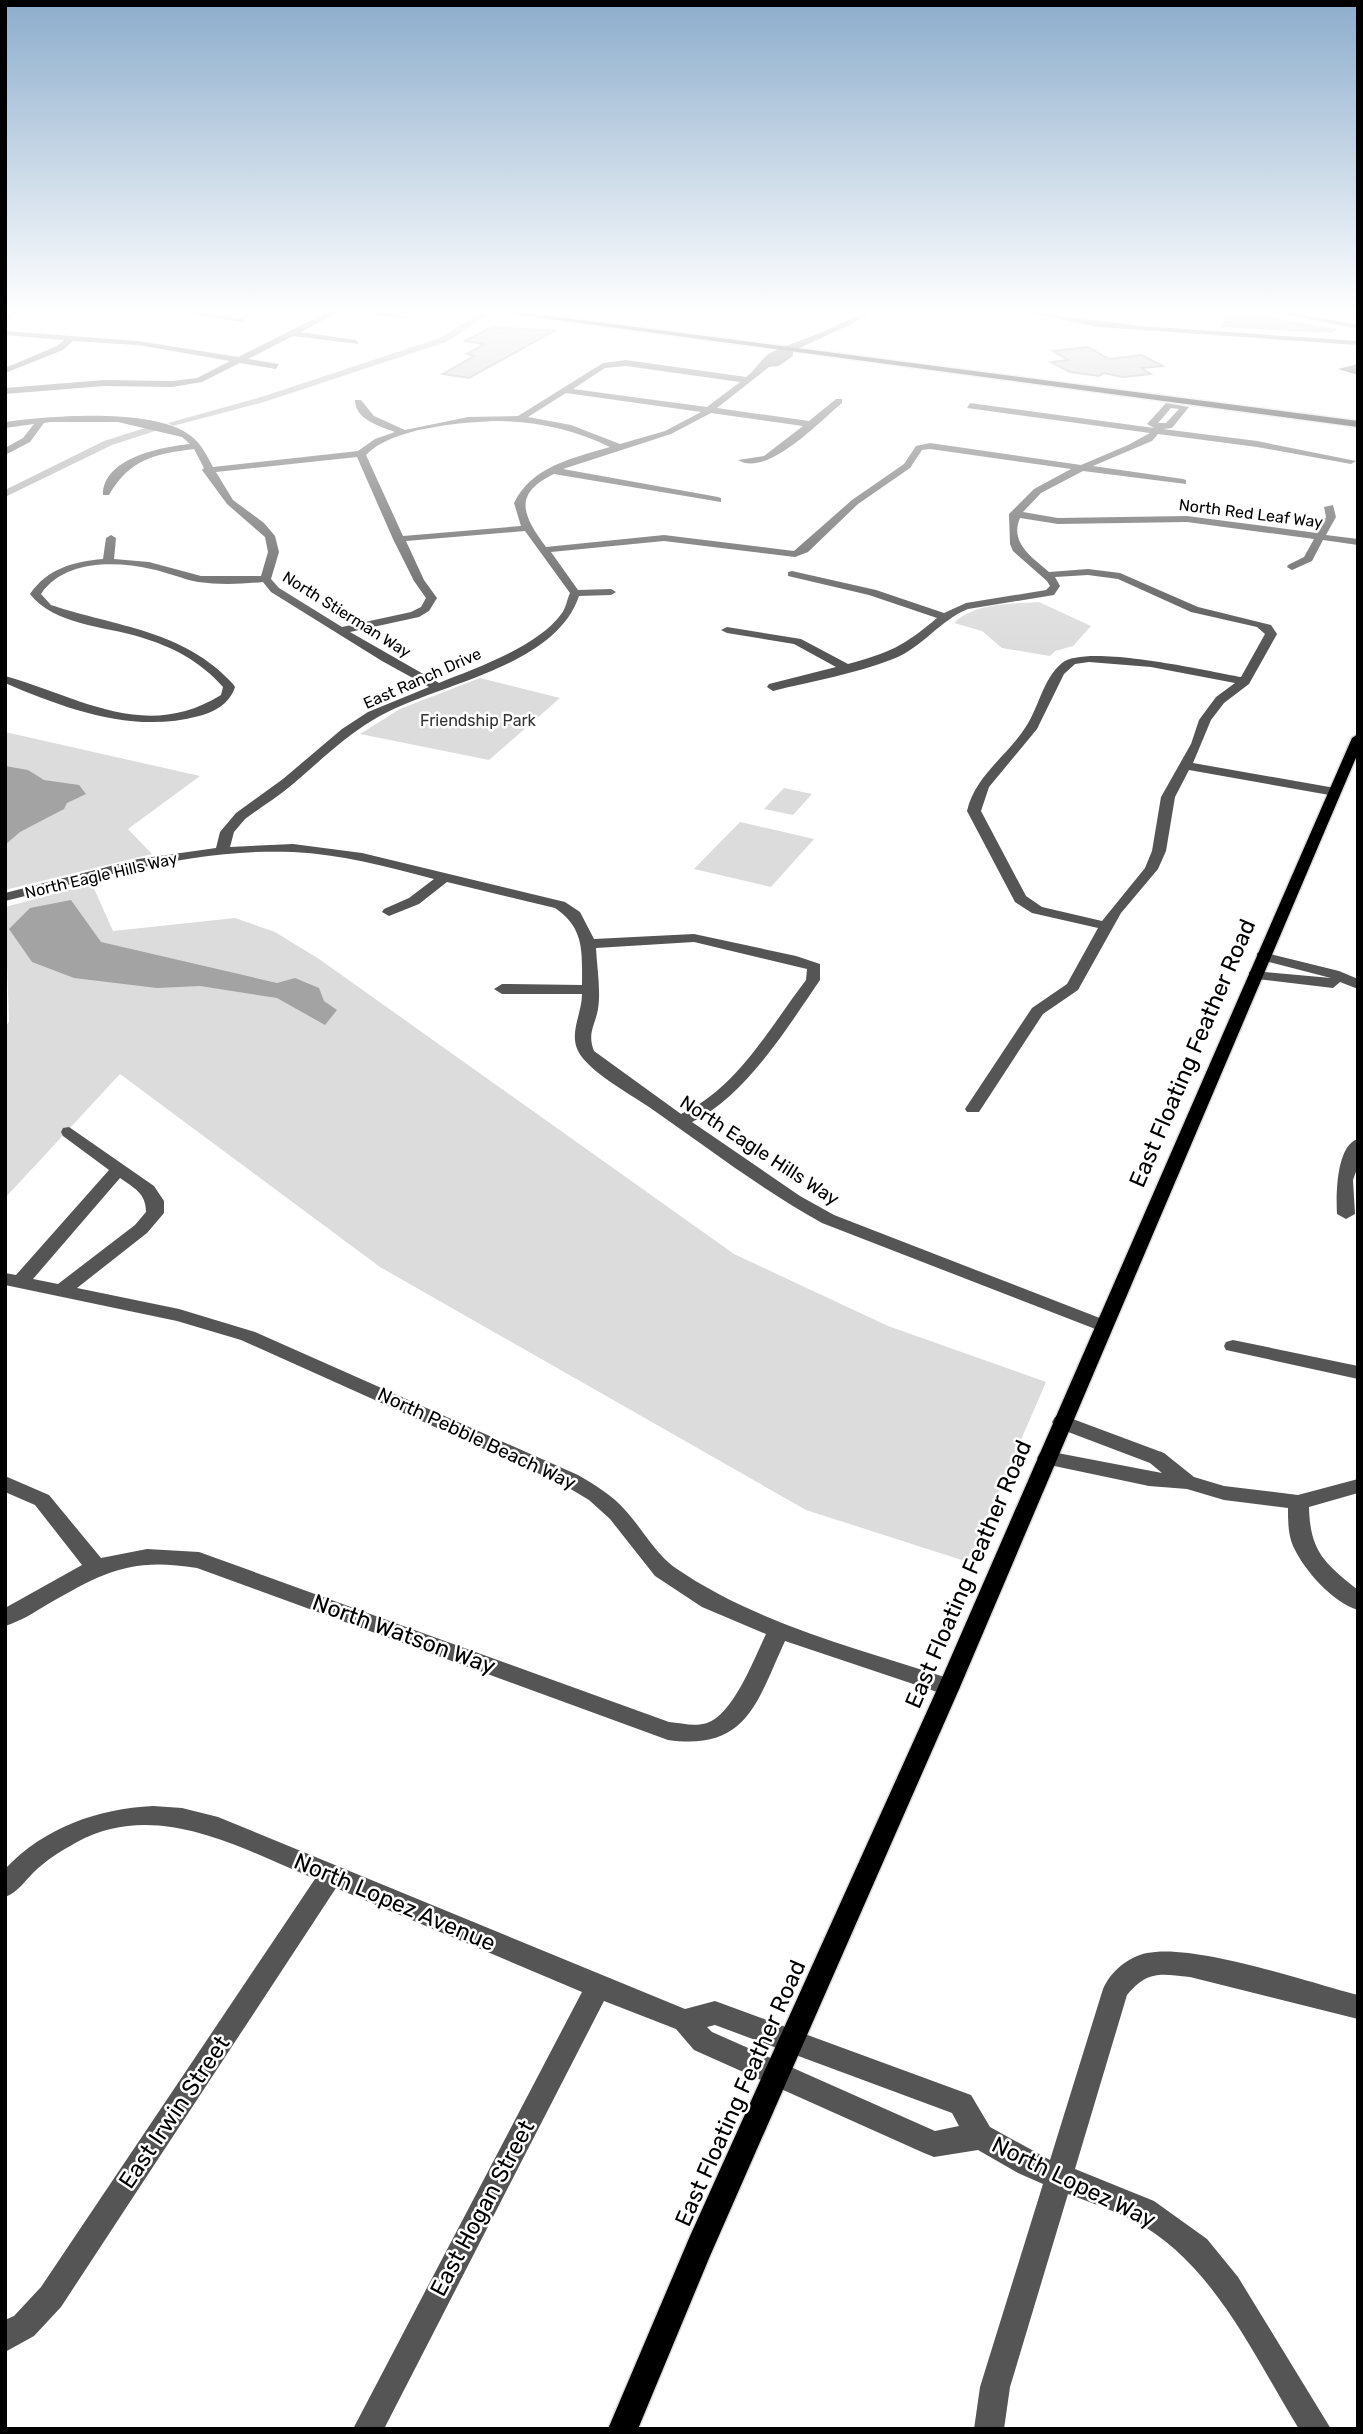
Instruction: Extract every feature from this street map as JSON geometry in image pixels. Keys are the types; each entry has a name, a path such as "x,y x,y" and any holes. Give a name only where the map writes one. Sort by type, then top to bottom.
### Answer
{"main road":[{"name":"East Floating Feather Road","path":"622,2429 700,2246 949,1687 1358,738"}],"street":[{"path":"5,452 29,437 39,423"},
{"path":"144,423 185,435 195,446"},
{"path":"381,423 405,433"},
{"path":"207,470 361,454 377,441 446,423"},
{"path":"545,423 585,430 619,447"},
{"path":"611,592 575,593 529,528 518,504 522,492 550,470 669,433 686,423"},
{"path":"793,423 810,425"},
{"path":"743,460 766,459 813,423"},
{"path":"1112,423 1351,461"},
{"path":"1153,423 1158,428"},
{"path":"773,687 901,651 944,617 976,604 1051,593 1055,586 1024,558 1015,544 1011,522 1014,514 1043,486 1141,443 1158,428"},
{"path":"106,493 112,478 126,466 161,450 195,446"},
{"name":"North Stierman Way","path":"195,446 207,470 230,502 263,528 273,542 273,554 267,566 266,579 275,590 386,659 436,686"},
{"path":"544,550 664,538 792,554 804,550 855,502 900,472 919,448 930,446 1183,482"},
{"path":"344,631 415,615 431,603 432,598 419,581 398,539 361,454"},
{"path":"550,470 718,500"},
{"path":"1292,567 1308,559 1331,517 1329,507"},
{"name":"North Red Leaf Way","path":"1014,514 1073,521 1187,519 1358,542"},
{"path":"398,539 529,528"},
{"path":"108,562 111,538"},
{"path":"5,679 49,698 143,719 190,716 216,706 226,696 229,687 222,677 200,660 136,632 56,610 39,601 35,594 39,585 59,572 108,562 147,564 200,579 266,579"},
{"path":"973,1110 1037,1011 1073,987 1106,926 1151,869 1159,851 1168,797 1211,710 1245,681 1271,635 1267,627 1195,610 1120,576 1088,572 1045,575"},
{"path":"792,574 872,592 944,617"},
{"name":"East Ranch Drive","path":"223,851 222,838 230,825 293,778 345,733 372,716 436,686 503,660 533,643 570,614 575,593"},
{"path":"727,630 797,641 846,668"},
{"path":"1106,926 1037,911 1020,899 974,811 975,797 1007,761 1036,721 1045,694 1067,664 1080,659 1168,666 1245,681"},
{"path":"1188,760 1337,787"},
{"name":"North Eagle Hills Way","path":"5,897 138,863 223,851 293,848 328,851 446,876 560,905 575,915 589,944 590,1009 583,1026 582,1041 587,1054 678,1122 794,1200 828,1219 1103,1326"},
{"path":"389,912 421,896 446,876"},
{"path":"589,944 694,938 796,960 815,967 813,980 733,1087 702,1111 678,1122"},
{"path":"1258,965 1333,984 1352,983"},
{"path":"502,989 591,990"},
{"path":"62,1290 141,1229 155,1213 155,1201 148,1190 69,1132"},
{"path":"1346,1214 1344,1180 1358,1144"},
{"path":"13,1281 118,1170"},
{"name":"North Pebble Beach Way","path":"13,1281 178,1315 248,1336 571,1480 596,1495 617,1514 663,1570 685,1588 739,1615 949,1687"},
{"path":"1233,1346 1358,1373"},
{"path":"1062,1422 1157,1458 1186,1482"},
{"path":"1047,1458 1149,1479 1186,1482 1224,1493 1298,1502 1358,1486"},
{"path":"5,1483 42,1500 96,1567"},
{"path":"1298,1502 1300,1538 1325,1574 1358,1602"},
{"name":"North Watson Way","path":"5,1618 96,1567 135,1556 168,1555 199,1560 668,1731 694,1734 718,1729 735,1714 779,1630"},
{"name":"North Lopez Avenue","path":"5,1886 18,1869 43,1849 70,1833 128,1815 184,1817 210,1824 597,1987 685,2021 703,2041 778,2075"},
{"name":"East Irwin Street","path":"5,2337 24,2326 51,2297 331,1875"},
{"path":"989,2429 995,2387 1058,2175 1116,1989 1129,1973 1146,1964 1178,1963 1358,2007"},
{"name":"East Hogan Street","path":"368,2429 597,1987"},
{"path":"685,2021 715,2013 794,2040"},
{"name":"North Lopez Way","path":"794,2040 961,2104 980,2136 1028,2164 1144,2211 1197,2249 1228,2287 1316,2429"},
{"name":"North Lopez Way","path":"778,2075 934,2144 980,2136"}],"green space":[{"path":"1039,602 1091,626 1073,646 1055,651 1050,656 1002,648 982,631 954,623 972,611 983,608"},
{"name":"Friendship Park","path":"480,678 560,698 489,760 360,734 400,709"},
{"path":"5,732 200,776 128,829 152,854 5,890"},
{"path":"784,788 812,794 793,815 764,809"},
{"path":"740,822 814,839 771,887 694,869"},
{"path":"92,884 113,931 235,918 275,932 319,959 734,1254 888,1326 1046,1382 968,1562 806,1510 380,1267 120,1074 5,1198 5,1029 9,1021 5,907"}],"shaded area":[{"path":"5,766 28,770 44,780 79,785 86,794 20,832 5,845"},
{"path":"71,900 101,942 277,983 295,978 319,988 324,1001 337,1010 325,1025 277,998 200,986 157,988 74,978 32,962 9,929 30,908"}],"waterway":[{"path":"5,494 108,443 151,429"}]}
